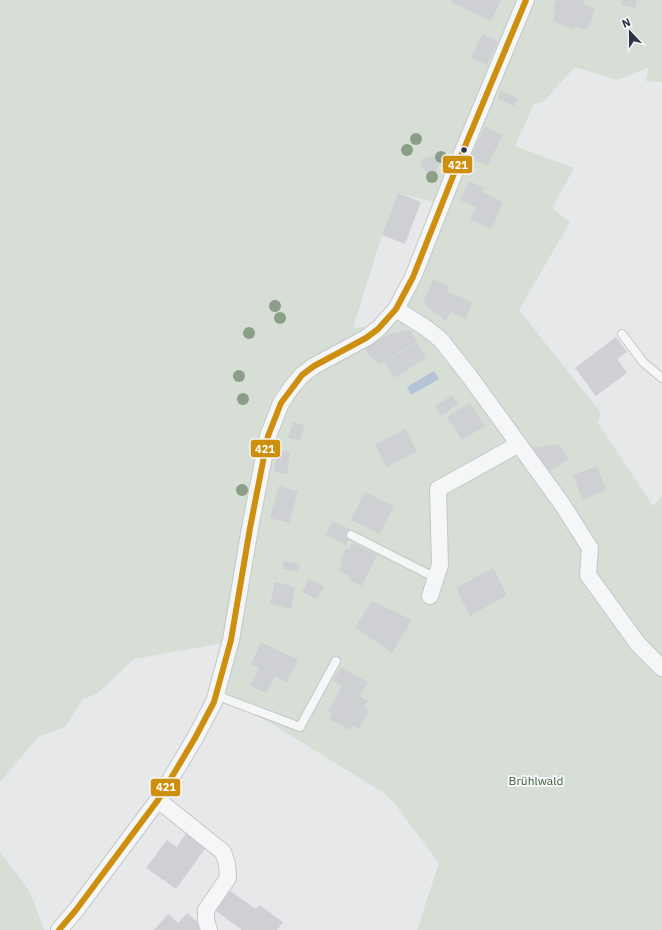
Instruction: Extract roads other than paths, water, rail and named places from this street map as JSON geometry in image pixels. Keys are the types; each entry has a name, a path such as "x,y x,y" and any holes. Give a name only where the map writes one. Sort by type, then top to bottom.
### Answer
{"street":[{"path":"58,930 76,910 158,800 195,738 214,702 231,640 250,528 268,436 281,403 302,375 314,366 366,338 378,329 396,308 413,277 463,151 526,0"},
{"path":"396,308 441,340 470,377 562,504 590,548 588,575 638,644 662,668"},
{"path":"430,596 440,565 438,489 519,444"},
{"path":"158,800 223,852 227,864 228,878 206,910 206,921 209,930"}],"lane":[{"path":"622,334 643,362 662,378"},
{"path":"351,535 436,578"},
{"path":"217,694 226,699 300,727 336,661"}],"water":[{"path":"434,371 439,379 411,395 407,387"}],"park label":[{"name":"Brühlwald","path":"536,781"}]}
